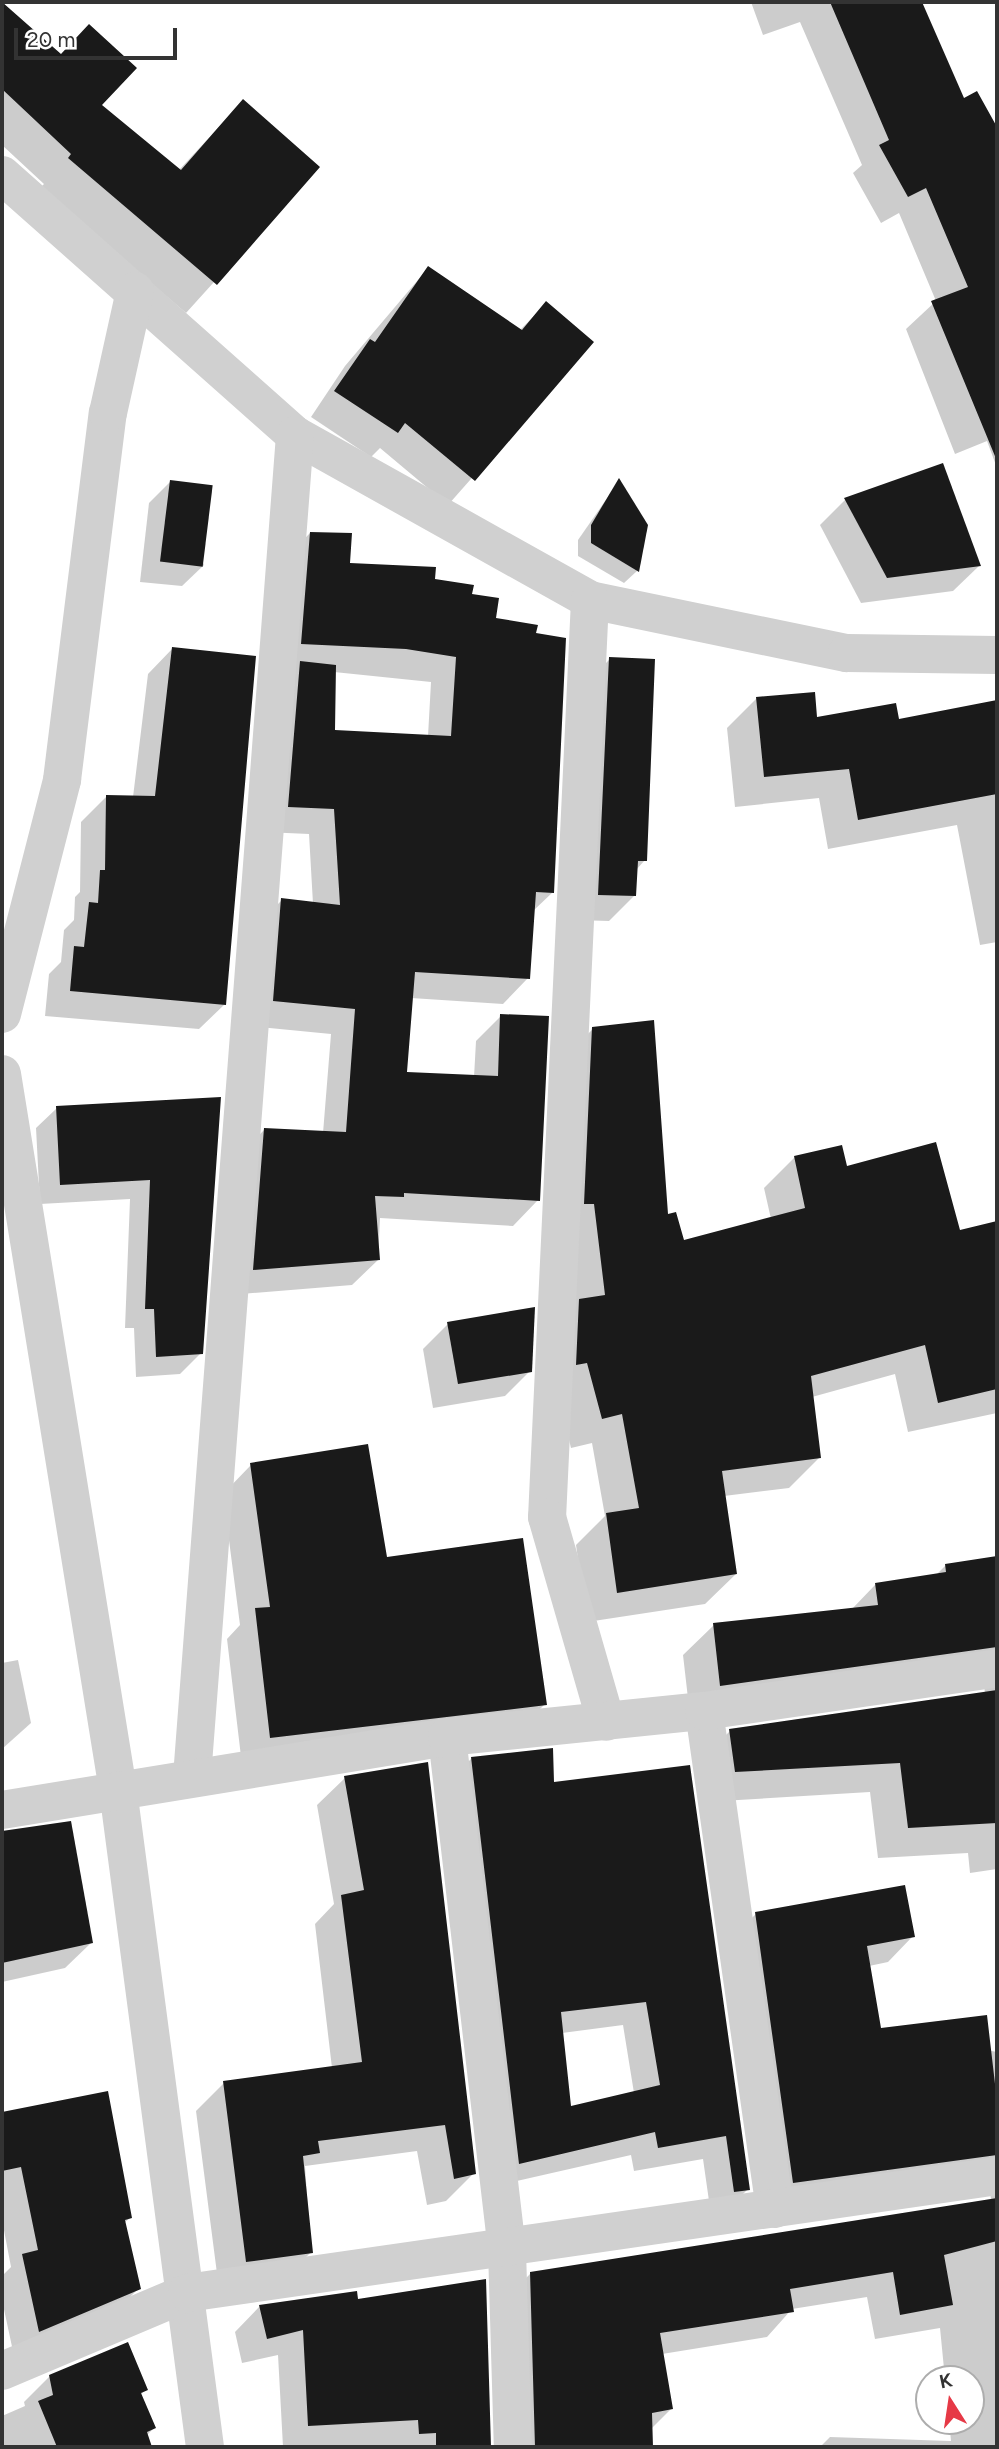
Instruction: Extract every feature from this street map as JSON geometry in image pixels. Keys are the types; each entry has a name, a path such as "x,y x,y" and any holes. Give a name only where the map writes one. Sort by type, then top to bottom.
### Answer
{"street":[{"path":"2,175 295,435 590,600 847,653 997,655"},
{"path":"2,1014 62,780 108,413 135,291"},
{"path":"192,1777 295,435"},
{"path":"590,600 547,1517 606,1722"},
{"path":"2,1074 118,1790 187,2293 205,2447"},
{"path":"2,1810 447,1737 704,1711 997,1668"},
{"path":"704,1711 775,2209"},
{"path":"447,1737 507,2250 513,2447"},
{"path":"2,2371 187,2293 507,2250 997,2176"}],"building":[{"path":"2,2 61,54 89,24 137,68 102,105 181,170 243,99 320,167 217,285 68,158 71,154 2,89"},
{"path":"830,2 922,2 964,98 977,91 997,127 997,461 931,301 968,287 926,188 908,197 879,145 889,140"},
{"path":"428,266 522,330 546,301 594,342 475,481 405,423 398,433 334,391 370,339 375,342"},
{"path":"943,463 981,566 887,578 844,498"},
{"path":"619,478 648,525 639,572 591,543 591,525"},
{"path":"170,480 213,485 203,567 160,561"},
{"path":"310,532 352,533 350,563 436,567 435,579 474,585 472,594 499,598 496,618 538,625 536,633 566,638 554,893 536,892 530,979 415,972 407,1072 498,1076 500,1014 549,1016 540,1201 404,1193 404,1197 375,1196 380,1260 253,1270 264,1128 346,1132 355,1009 273,1001 281,898 340,905 334,809 288,807 300,661 336,665 335,730 451,736 456,657 406,649 301,644"},
{"path":"172,647 256,656 226,1005 70,991 74,946 84,947 89,902 98,903 100,870 105,870 106,795 155,796"},
{"path":"609,657 655,659 647,861 638,861 636,896 598,895"},
{"path":"815,692 817,717 896,703 899,719 997,700 997,794 858,820 849,769 764,777 756,697"},
{"path":"654,1020 668,1214 676,1212 684,1240 805,1208 794,1156 842,1145 847,1166 936,1142 960,1230 997,1221 997,1389 938,1403 925,1345 811,1376 821,1458 722,1471 737,1574 617,1593 606,1513 639,1508 622,1414 602,1419 587,1363 576,1365 579,1299 605,1295 594,1204 584,1204 592,1027"},
{"path":"221,1097 203,1354 156,1357 154,1309 145,1309 150,1180 60,1185 56,1106"},
{"path":"535,1307 532,1372 458,1384 447,1322"},
{"path":"368,1444 387,1557 523,1538 547,1705 270,1738 255,1608 270,1607 250,1463"},
{"path":"997,1556 997,1647 720,1686 713,1623 878,1605 875,1583 946,1572 945,1564"},
{"path":"997,1690 997,1823 908,1828 900,1763 735,1772 729,1729"},
{"path":"553,1748 554,1782 690,1765 750,2190 734,2192 726,2136 658,2148 655,2132 519,2164 471,1757","holes":["646,2002 660,2085 571,2106 561,2012"]},
{"path":"428,1762 476,2174 454,2179 445,2125 318,2141 320,2153 303,2156 313,2253 246,2262 223,2081 362,2062 341,1895 364,1890 344,1776"},
{"path":"71,1821 93,1943 2,1963 2,1831"},
{"path":"905,1885 915,1937 867,1946 881,2028 987,2015 997,2101 997,2155 793,2183 755,1912"},
{"path":"108,2091 132,2218 125,2220 141,2289 39,2332 22,2254 38,2250 21,2167 2,2171 2,2112"},
{"path":"997,2198 997,2241 944,2255 953,2305 900,2315 893,2272 790,2289 794,2312 660,2333 673,2409 652,2413 653,2447 535,2447 530,2272"},
{"path":"486,2279 491,2447 436,2447 436,2433 419,2434 418,2420 308,2426 303,2330 267,2339 259,2305 357,2291 358,2299"},
{"path":"128,2342 148,2390 141,2393 156,2428 147,2432 152,2447 57,2447 38,2401 53,2395 49,2375"}]}
